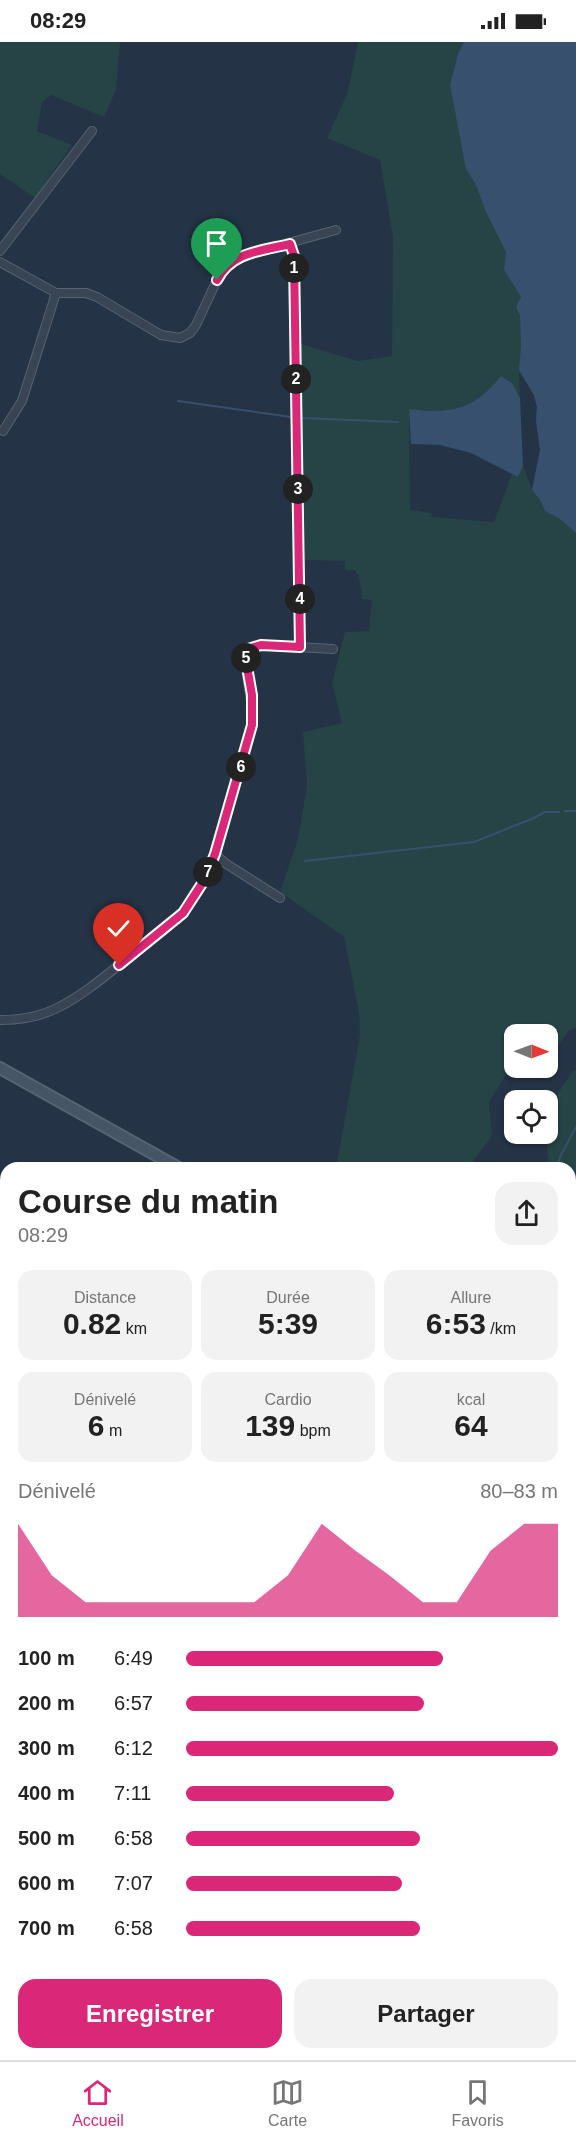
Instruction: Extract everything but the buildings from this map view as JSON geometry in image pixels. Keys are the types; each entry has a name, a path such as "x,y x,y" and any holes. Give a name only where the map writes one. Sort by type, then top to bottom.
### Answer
{"main road":[{"path":"0,1068 168,1162"}],"street":[{"path":"0,251 92,130"},
{"path":"0,262 56,293 86,294 97,297 161,335 180,338 190,333 196,325 223,268 229,262 245,255 336,230"},
{"path":"290,244 294,256 300,647"},
{"path":"3,431 22,401 56,293"},
{"path":"0,1020 13,1020 42,1014 61,1006 83,993 183,913 205,879 215,854 252,725 252,695 246,661 248,649 261,645 333,649"},
{"path":"215,854 225,863 280,898"}],"green space":[{"path":"0,42 120,42 116,90 104,117 51,95 42,102 37,131 72,145 35,198 0,174"},
{"path":"358,42 576,42 576,1028 569,1030 558,1046 558,1024 504,1024 504,1078 489,1102 492,1136 472,1162 337,1162 360,1035 359,1013 344,937 280,892 298,839 307,786 303,732 342,723 332,683 345,632 369,631 372,600 362,599 359,577 355,570 345,570 345,561 305,560 301,344 358,361 392,356 393,237 380,160 327,138 347,94","holes":["519,372 534,395 537,407 536,421 540,450 532,489 523,466 518,477 512,474 494,522 432,517 431,513 410,510 409,409 438,411 461,407 481,396 501,376 512,383 520,398"]},
{"path":"576,1070 576,1162 548,1162 547,1144 558,1144 558,1093"}],"water":[{"path":"464,42 576,42 576,533 560,519 545,511 532,490 540,450 534,395 519,370 520,315 516,307 521,297 504,270 506,252 486,212 476,185 466,169 450,85 458,54"},
{"path":"501,376 512,383 520,398 523,466 518,477 471,453 440,445 411,444 409,409 438,411 461,407 481,396"}],"waterway":[{"path":"178,401 291,417"},
{"path":"303,418 398,422"},
{"path":"565,811 576,811"},
{"path":"305,861 474,842 545,812 559,812"},
{"path":"559,1162 576,1127"}],"route":[{"path":"119,965 183,913 205,879 215,854 252,725 252,695 246,661 248,649 261,645 300,647 294,256 290,244 245,255 229,262 217,280"}]}
